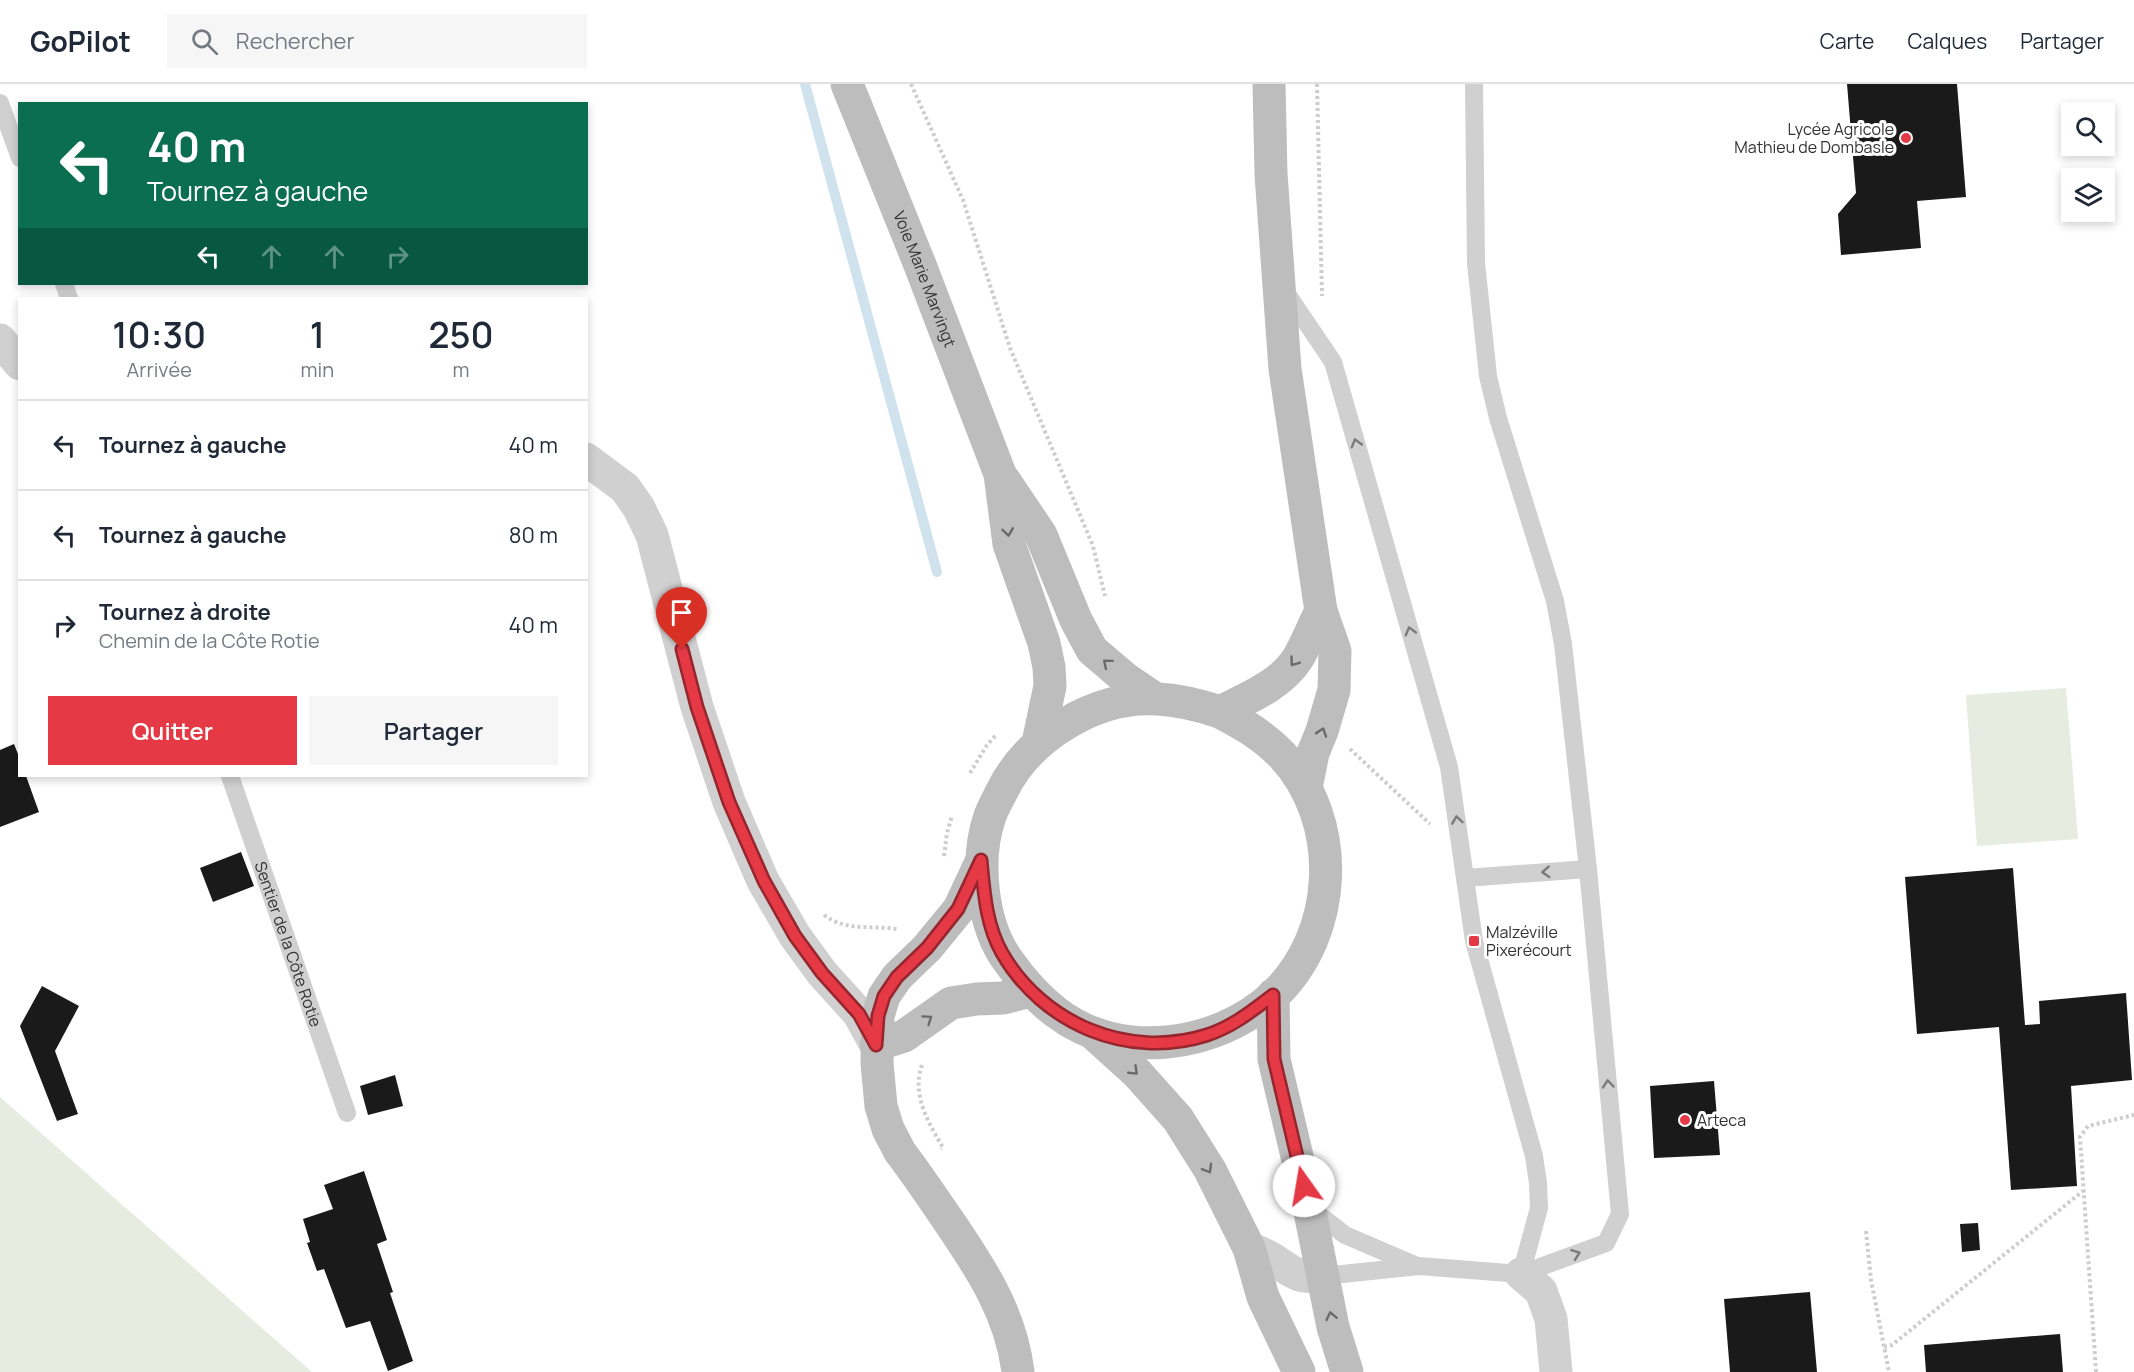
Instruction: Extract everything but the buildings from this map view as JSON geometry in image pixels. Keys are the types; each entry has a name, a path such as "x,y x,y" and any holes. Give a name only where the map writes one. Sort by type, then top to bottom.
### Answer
{"main road":[{"name":"Voie Marie Marvingt","path":"847,84 920,265 1000,474 1010,544 1044,643 1049,667 1050,686 1038,743"},
{"path":"1269,84 1277,280 1291,415 1321,610 1335,651 1334,690 1313,753 1306,788"},
{"name":"Voie Marie Marvingt","path":"1000,474 1041,535 1076,620 1092,650 1126,679 1154,698"},
{"path":"1220,712 1275,683 1286,672 1298,658 1321,610"},
{"path":"981,860 985,908 997,941 1002,952 1030,991 1059,1015 1091,1031 1129,1042 1168,1042 1207,1035 1242,1019 1273,995 1297,967 1315,934 1325,897 1326,860 1320,823 1306,788 1283,756 1254,730 1220,712 1188,702 1154,698 1112,703 1072,719 1038,743 1009,777 990,816 981,860 958,909 927,948 897,977 884,996 878,1016 876,1045 881,1106 888,1129 900,1152 990,1286 1003,1313 1018,1372"},
{"path":"876,1045 904,1036 951,1003 1003,998 1030,991"},
{"path":"1273,995 1274,1059 1309,1207 1333,1327 1347,1372"},
{"path":"1091,1031 1137,1073 1178,1119 1210,1170 1249,1248 1263,1297 1299,1372"}],"street":[{"path":"0,340 18,362"},
{"path":"588,460 625,488 639,508 652,535 697,707 729,802 764,881 795,936 822,973 859,1014 876,1045"},
{"path":"1249,1248 1270,1257 1291,1272 1310,1278 1323,1276"},
{"path":"1521,1274 1541,1291 1551,1319 1556,1372"}],"lane":[{"path":"1323,1276 1419,1266 1521,1274 1606,1243 1620,1214 1588,869 1563,644 1555,601 1488,376 1476,263 1474,84"},
{"path":"0,103 18,152"},
{"path":"1277,280 1333,362 1449,767 1474,941 1534,1156 1539,1183 1539,1208 1521,1274"},
{"name":"Sentier de la Côte Rotie","path":"230,777 348,1113"},
{"path":"1465,878 1588,869"},
{"path":"1309,1207 1319,1217 1345,1234 1419,1266"}],"path":[{"path":"911,84 963,200 1010,348 1093,546 1105,591 1105,602"},
{"path":"1312,331 1323,292 1317,84"},
{"path":"1322,731 1335,735 1433,827"},
{"path":"818,910 841,925 904,930"},
{"path":"926,1059 921,1069 918,1090 925,1116 943,1148 936,1152"},
{"path":"2096,1372 2080,1137 2088,1126 2134,1115"},
{"path":"1884,1347 1892,1345 2084,1191"},
{"path":"1866,1231 1871,1280 1889,1372"}],"shaded area":[{"path":"2066,688 2078,839 1977,846 1966,695"},
{"path":"0,1097 312,1372 0,1372"}],"waterway":[{"path":"805,84 937,572"}],"place":[{"name":"Lycée Agricole Mathieu de Dombasle","path":"1906,138"},
{"name":"Malzéville Pixerécourt","path":"1474,941"},
{"name":"Arteca","path":"1685,1120"}],"route":[{"path":"682,649 697,707 729,802 764,881 795,936 822,973 859,1014 876,1045 878,1016 884,996 897,977 927,948 958,909 981,860 985,908 1002,952 1030,991 1059,1015 1091,1031 1129,1042 1168,1042 1187,1039 1207,1035 1242,1019 1273,995 1274,1059 1304,1186"}]}
